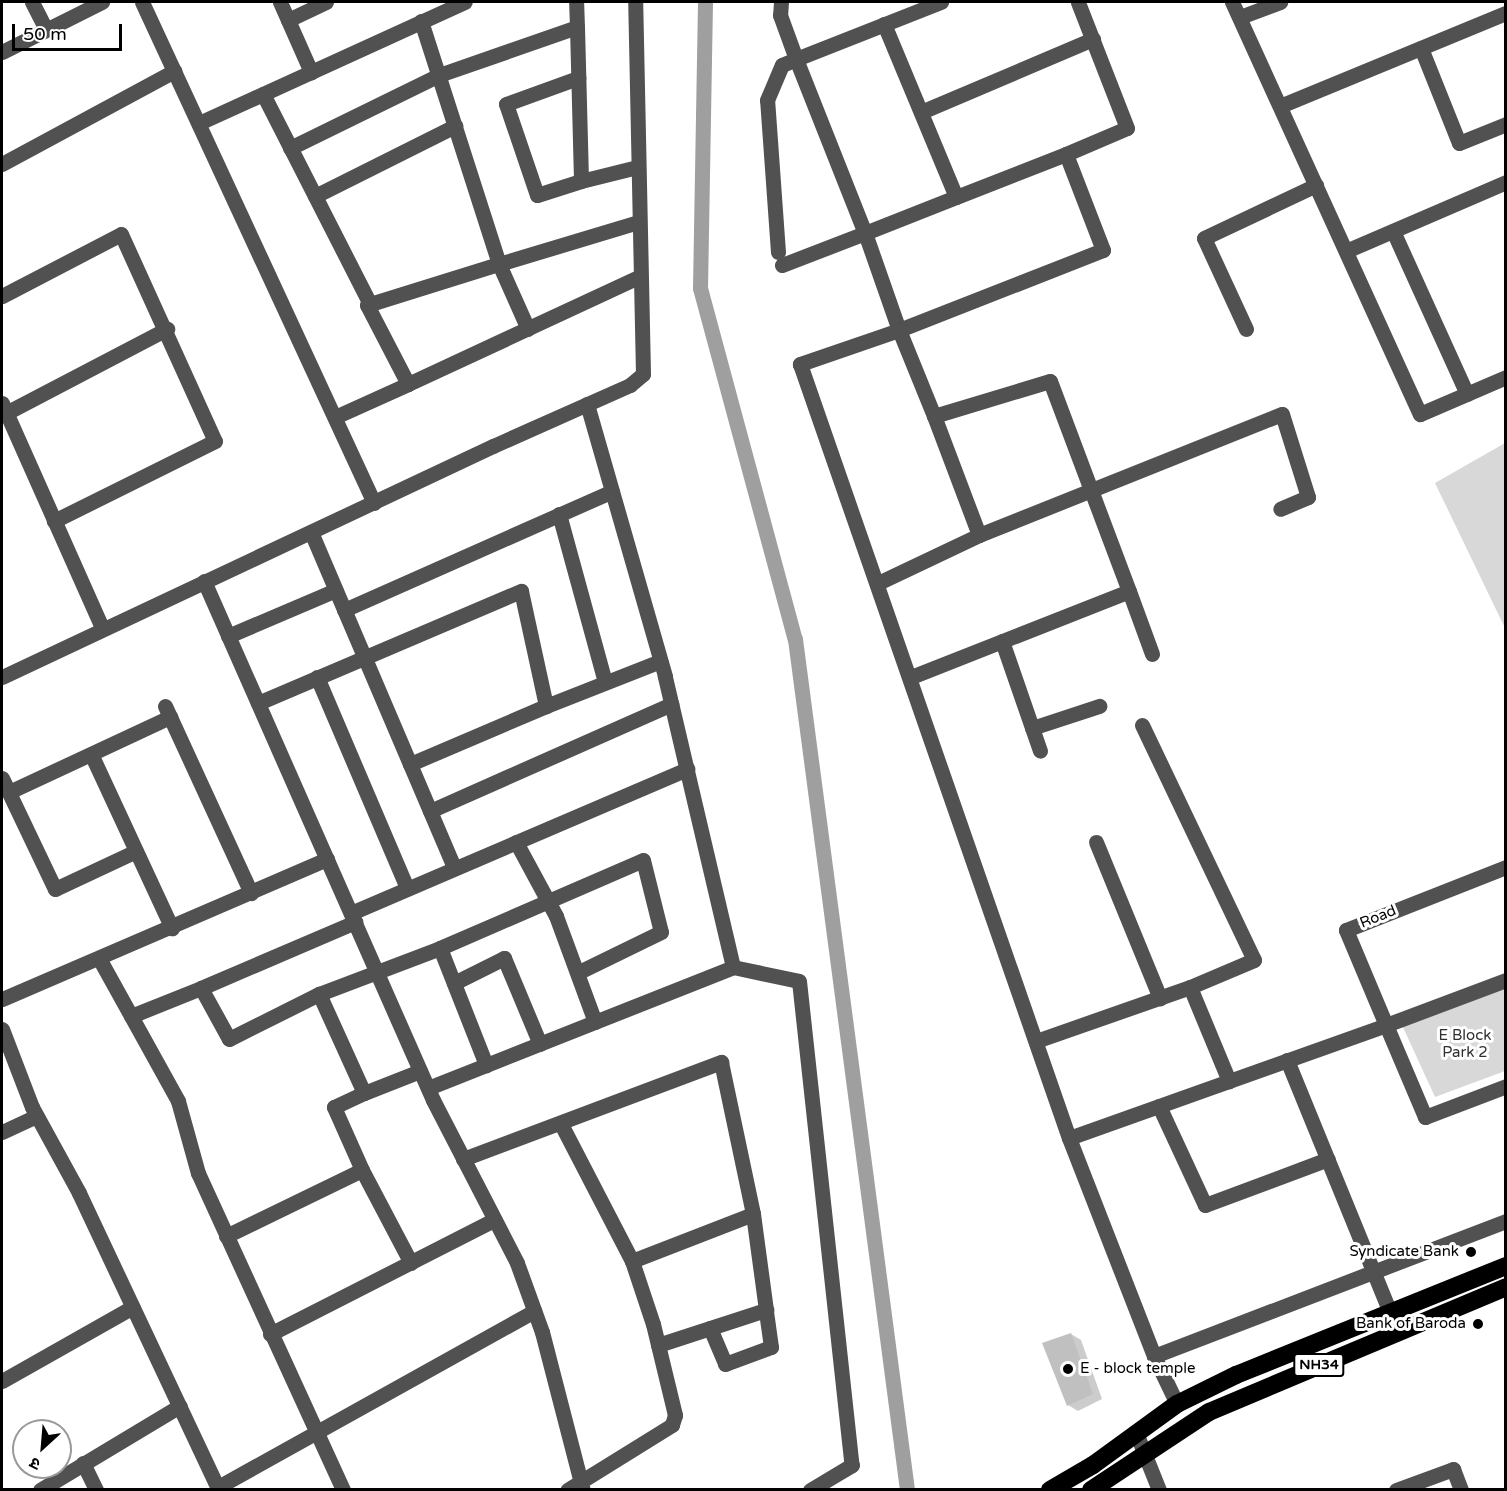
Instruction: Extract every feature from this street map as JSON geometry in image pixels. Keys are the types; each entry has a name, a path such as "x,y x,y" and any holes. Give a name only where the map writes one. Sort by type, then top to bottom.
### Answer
{"highway":[{"path":"1499,1268 1504,1292"},
{"name":"NH34","path":"1050,1490 1137,1435 1178,1404 1236,1375 1499,1268"},
{"name":"NH34","path":"1091,1490 1190,1425 1242,1398 1504,1292"},
{"path":"1178,1404 1190,1425"}],"street":[{"path":"32,2 46,30"},
{"path":"2,52 102,2"},
{"path":"142,2 374,503"},
{"path":"280,2 311,72"},
{"path":"288,20 326,2"},
{"path":"576,2 581,181"},
{"path":"2,677 102,628 630,385 643,374 645,344 638,277 635,2"},
{"path":"781,2 780,15 796,59 865,233 899,330 979,535"},
{"path":"941,2 782,65 767,100 780,259 865,233 1127,128 1078,2"},
{"path":"1232,2 1420,414 1506,376"},
{"path":"1240,17 1280,2"},
{"path":"199,123 458,3"},
{"path":"1280,106 1506,13"},
{"path":"422,21 499,264 528,329"},
{"path":"884,24 956,197"},
{"path":"290,148 439,75 577,27"},
{"path":"921,112 1093,39"},
{"path":"1421,48 1459,143 1506,124"},
{"path":"2,164 174,71"},
{"path":"578,78 506,104 537,195 637,167"},
{"path":"263,93 408,384"},
{"path":"315,196 455,126"},
{"path":"1066,154 1103,250 899,330 800,364 911,677 1069,1138 1154,1356 1178,1404"},
{"path":"1346,251 1506,182"},
{"path":"1246,329 1204,238 1316,185"},
{"path":"370,304 638,222"},
{"path":"1393,231 1467,393"},
{"path":"2,296 121,234 167,329 215,441 54,521"},
{"path":"335,417 638,277"},
{"path":"102,628 4,408 167,329"},
{"path":"934,416 1050,381 1152,654"},
{"path":"588,404 660,661 733,967"},
{"path":"878,583 979,535 1090,488 1282,414 1308,497 1280,509"},
{"path":"344,610 612,491"},
{"path":"559,514 605,682"},
{"path":"311,532 454,868"},
{"path":"204,581 420,1071 494,1220 534,1311 582,1485"},
{"path":"228,636 336,590"},
{"path":"258,703 521,591 546,706"},
{"path":"911,677 1130,591"},
{"path":"1002,641 1040,751"},
{"path":"410,764 546,706 660,661"},
{"path":"317,677 407,888"},
{"path":"430,811 671,704"},
{"path":"1032,728 1099,706"},
{"path":"9,792 92,756 168,712 251,893"},
{"path":"1036,1041 1190,987 1254,960 1142,725"},
{"path":"92,756 172,928"},
{"path":"131,1016 201,988 353,917 407,888 687,769"},
{"path":"2,778 55,889 136,850"},
{"path":"516,842 547,899 595,1022"},
{"path":"1096,842 1160,998"},
{"path":"2,999 100,960 327,859"},
{"path":"201,988 229,1038 319,994 440,948 547,899 644,860 661,932 577,973"},
{"name":"Road","path":"1506,867 1346,930 1425,1117 1506,1086"},
{"path":"440,948 486,1065"},
{"path":"454,983 504,958 540,1044"},
{"path":"100,960 178,1101 198,1173 343,1490"},
{"path":"428,1088 733,967 799,981 852,1465 810,1490"},
{"path":"1069,1138 1506,980"},
{"path":"1190,987 1229,1081"},
{"path":"319,994 364,1093"},
{"path":"2,1033 37,1116 79,1192 219,1488 534,1311"},
{"path":"1287,1060 1375,1270 1390,1312"},
{"path":"463,1159 721,1062 753,1214 771,1347 725,1364 710,1328"},
{"path":"411,1263 362,1170 334,1107 420,1071"},
{"path":"1159,1106 1205,1205 1329,1159"},
{"path":"2,1132 37,1116"},
{"path":"561,1124 632,1262 658,1345 675,1415 672,1425 582,1485 567,1490"},
{"path":"226,1236 362,1170"},
{"path":"632,1262 753,1214"},
{"path":"270,1334 494,1220"},
{"path":"1154,1356 1506,1221"},
{"path":"2,1381 133,1307"},
{"path":"658,1345 766,1310"},
{"path":"40,1490 180,1406"},
{"path":"1137,1435 1159,1490"},
{"path":"83,1463 96,1490"},
{"path":"1396,1490 1453,1469 1461,1490"}],"green space":[{"path":"1505,443 1505,628 1435,483"},
{"name":"E Block Park 2","path":"1505,988 1505,1071 1435,1097 1402,1025"}],"building":[{"name":"E - block temple","path":"1071,1333 1093,1394 1067,1406 1042,1343"}],"waterway":[{"path":"705,2 700,288 795,639 907,1490"}],"place":[{"name":"Syndicate Bank","path":"1471,1252"},
{"name":"Bank of Baroda","path":"1478,1324"},
{"name":"E - block temple","path":"1068,1369"}]}
